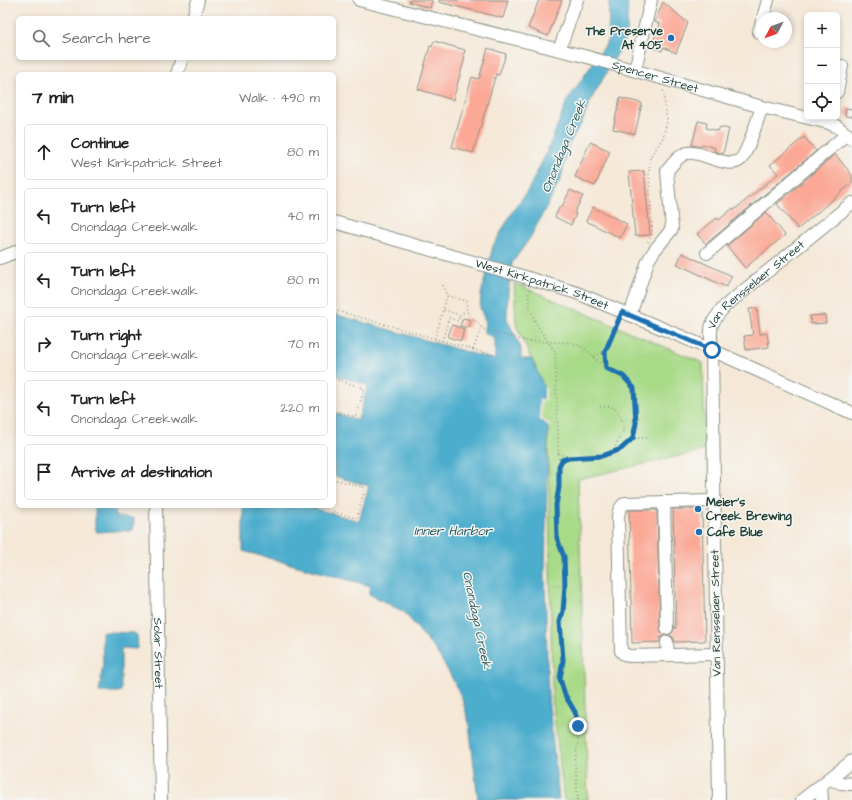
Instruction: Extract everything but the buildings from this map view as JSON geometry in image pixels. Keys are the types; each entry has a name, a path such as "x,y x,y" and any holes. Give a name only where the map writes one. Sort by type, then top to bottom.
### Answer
{"street":[{"path":"194,16 198,0"},
{"name":"Spencer Street","path":"360,0 623,66 698,90 762,107 832,121 850,137"},
{"path":"559,50 577,0"},
{"path":"635,70 651,0"},
{"path":"765,12 768,0"},
{"path":"178,72 181,60"},
{"path":"839,84 842,66"},
{"path":"626,314 648,261 654,251 672,230 667,171 680,157 687,153 693,153 727,162 736,162 745,152 762,107"},
{"path":"708,253 850,137"},
{"name":"Van Rensselaer Street","path":"719,800 712,350 710,328 715,317 725,306 852,203"},
{"name":"West Kirkpatrick Street","path":"336,223 577,293 712,350 852,414"},
{"path":"0,258 16,252"},
{"path":"714,501 625,503 621,506 619,510 620,637 621,651 629,656 716,654"},
{"path":"664,502 667,628"},
{"name":"Solar Street","path":"156,508 161,800"},
{"path":"667,642 668,655"},
{"path":"802,800 852,761"},
{"path":"826,782 852,784"},
{"path":"822,800 826,782"}],"path":[{"path":"647,245 652,233 649,171 650,158 663,138 667,121 663,87"},
{"path":"531,279 528,297 531,315 555,351 559,466 559,487 556,505 557,538 564,557 565,586 563,611 560,622 563,660 560,679 565,695 575,712 578,726 575,764 578,800"},
{"path":"435,339 448,296 444,285"},
{"path":"448,296 467,301 466,312"},
{"path":"443,310 460,315 466,312"},
{"path":"336,311 493,355"},
{"path":"466,312 482,328 526,342 567,342 584,348 598,363 623,376 634,388 636,423 633,438 621,449 602,456 569,458 562,460 559,466"},
{"path":"606,368 605,352 626,314"},
{"path":"442,341 449,318 458,321 460,315"},
{"path":"473,350 482,328"},
{"path":"593,356 605,352"},
{"path":"336,380 364,388 355,417 336,412"},
{"path":"600,407 610,406 614,408 621,417 623,426 622,432 615,445 615,451"},
{"path":"633,438 648,438"},
{"path":"558,453 569,458"},
{"path":"321,508 356,518 357,517 365,488 336,480"},
{"path":"554,585 565,586"}],"green space":[{"path":"514,283 703,363 705,450 578,479 588,800 564,800 552,696 548,424 540,421 539,399 544,387 516,325"}],"water":[{"name":"Inner Harbor","path":"608,0 628,0 627,33 620,49 592,98 581,124 568,146 561,178 551,198 530,238 512,263 508,292 507,319 521,348 521,359 532,359 544,387 544,399 540,399 540,421 544,420 548,424 545,575 548,696 559,800 478,800 469,723 462,698 436,651 404,612 369,594 371,586 243,551 243,508 313,508 359,521 369,486 336,477 336,414 358,420 368,385 336,376 336,315 495,360 495,338 484,333 486,323 480,308 481,294 493,246 513,211 528,190 547,152 567,101 608,41"},
{"path":"95,508 115,508 116,517 133,518 134,520 132,530 97,532 95,528"},
{"path":"102,633 134,633 137,635 138,647 136,649 122,648 121,650 121,691 118,692 99,692 103,664"}],"pier":[{"path":"544,387 546,387 546,399 545,401 541,401 542,419 545,419 546,422 550,423 550,427 548,428 548,424 544,424 544,421 540,421 539,399 544,399"}],"place":[{"name":"The Preserve At 405","path":"671,38"},
{"name":"Meier's Creek Brewing","path":"698,509"},
{"name":"Cafe Blue","path":"699,532"}],"route":[{"path":"578,726 575,712 565,695 560,679 563,660 560,622 563,611 565,586 564,557 557,538 556,505 559,487 559,466 562,460 569,458 602,456 621,449 633,438 636,423 634,388 623,376 606,368 604,356 622,312 712,350"}],"water label":[{"name":"Onondaga Creek","path":"564,146"},
{"name":"Onondaga Creek","path":"477,620"}]}
